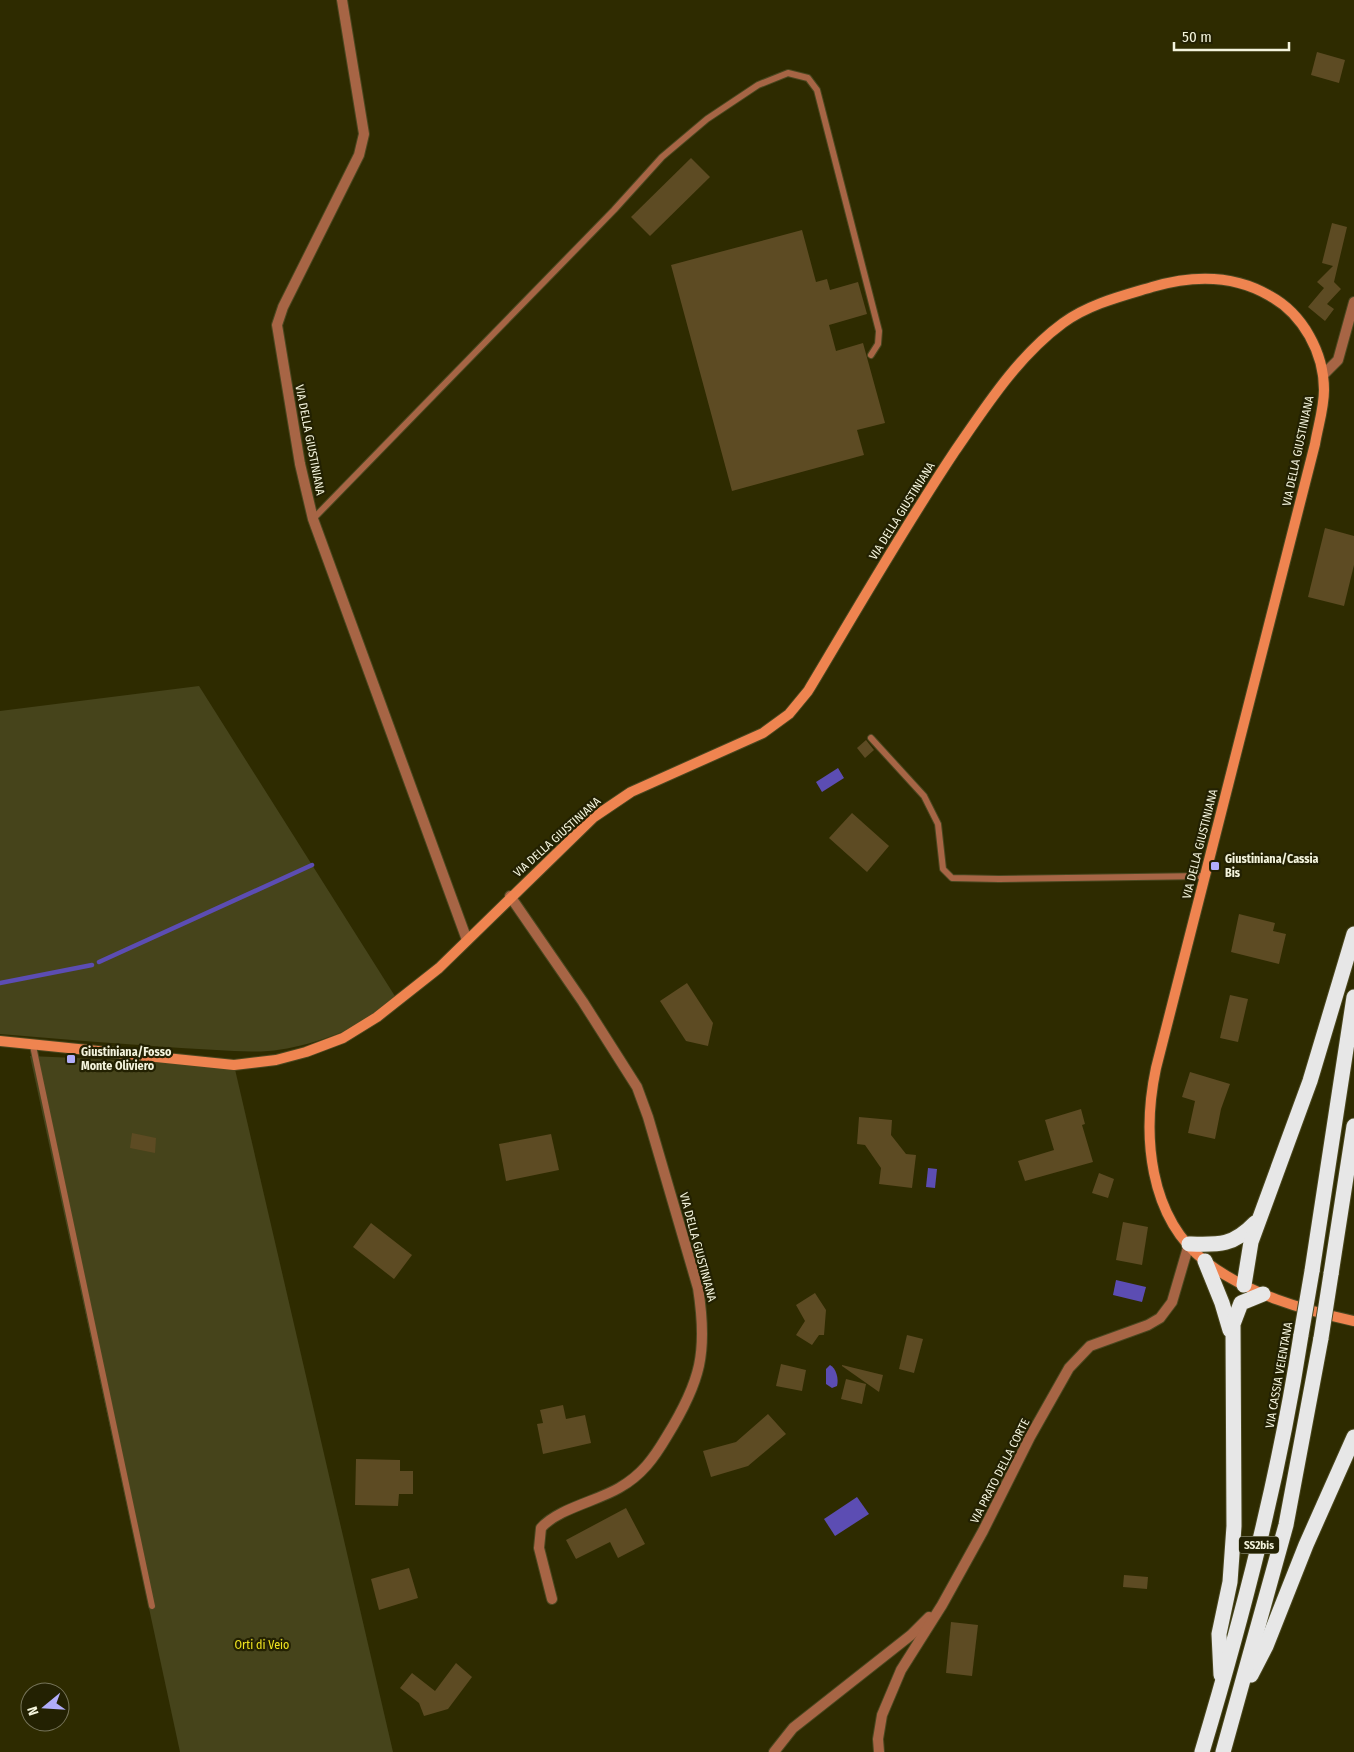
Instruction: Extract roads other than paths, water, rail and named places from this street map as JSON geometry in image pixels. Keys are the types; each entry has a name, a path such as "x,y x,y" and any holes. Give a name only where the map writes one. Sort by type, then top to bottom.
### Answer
{"highway":[{"path":"1244,1285 1249,1250 1258,1220 1319,1055 1354,934"},
{"name":"VIA CASSIA VEIENTANA","path":"1202,1752 1270,1500 1290,1406 1354,997"},
{"name":"SS2bis","path":"1222,1752 1241,1691 1286,1525 1321,1338 1354,1126"},
{"path":"1189,1244 1218,1245 1232,1242 1246,1233 1258,1220"},
{"path":"1205,1261 1222,1303 1232,1335"},
{"path":"1222,1682 1219,1634 1230,1582 1234,1526 1232,1335 1234,1319 1239,1307 1248,1298 1263,1294"},
{"path":"1241,1691 1263,1654 1306,1545 1354,1436"}],"street":[{"name":"VIA DELLA GIUSTINIANA","path":"342,0 364,134 359,156 283,307 277,325 300,464 313,519 467,940"},
{"name":"VIA DELLA GIUSTINIANA","path":"0,1041 33,1046 234,1065 276,1060 306,1052 343,1038 398,1001 439,968 510,896 594,818 630,792 763,733 789,714 808,691 924,498 982,412 1040,342 1074,316 1124,295 1178,281 1209,278 1241,283 1277,300 1299,320 1314,345 1323,375 1324,392 1315,444 1156,1068 1149,1114 1150,1152 1155,1178 1172,1220 1189,1244 1205,1261 1244,1285 1263,1294 1354,1321"},
{"path":"1323,375 1338,360 1354,302"},
{"name":"VIA DELLA GIUSTINIANA","path":"510,896 583,1002 637,1087 698,1288 703,1316 704,1338 695,1385 686,1405 646,1469 618,1489 552,1519 541,1528 539,1548 552,1599"},
{"name":"VIA PRATO DELLA CORTE","path":"879,1752 880,1725 892,1688 913,1649 942,1605 984,1531 1030,1437 1069,1368 1090,1346 1148,1325 1160,1318 1172,1302 1189,1244"},
{"path":"774,1752 793,1728 911,1635 942,1605"}],"lane":[{"path":"313,519 614,210 662,157 707,119 758,85 788,73 808,78 817,90 879,331 878,344 871,355"},
{"path":"871,738 924,796 938,824 942,869 952,878 1205,876"},
{"path":"33,1046 152,1606"}],"waterway":[{"path":"99,962 312,865"},
{"path":"0,983 92,965"}],"place":[{"name":"Giustiniana/Cassia Bis","path":"1215,866"},
{"name":"Giustiniana/Fosso Monte Oliviero","path":"71,1059"}],"park label":[{"name":"Orti di Veio","path":"262,1645"}]}
